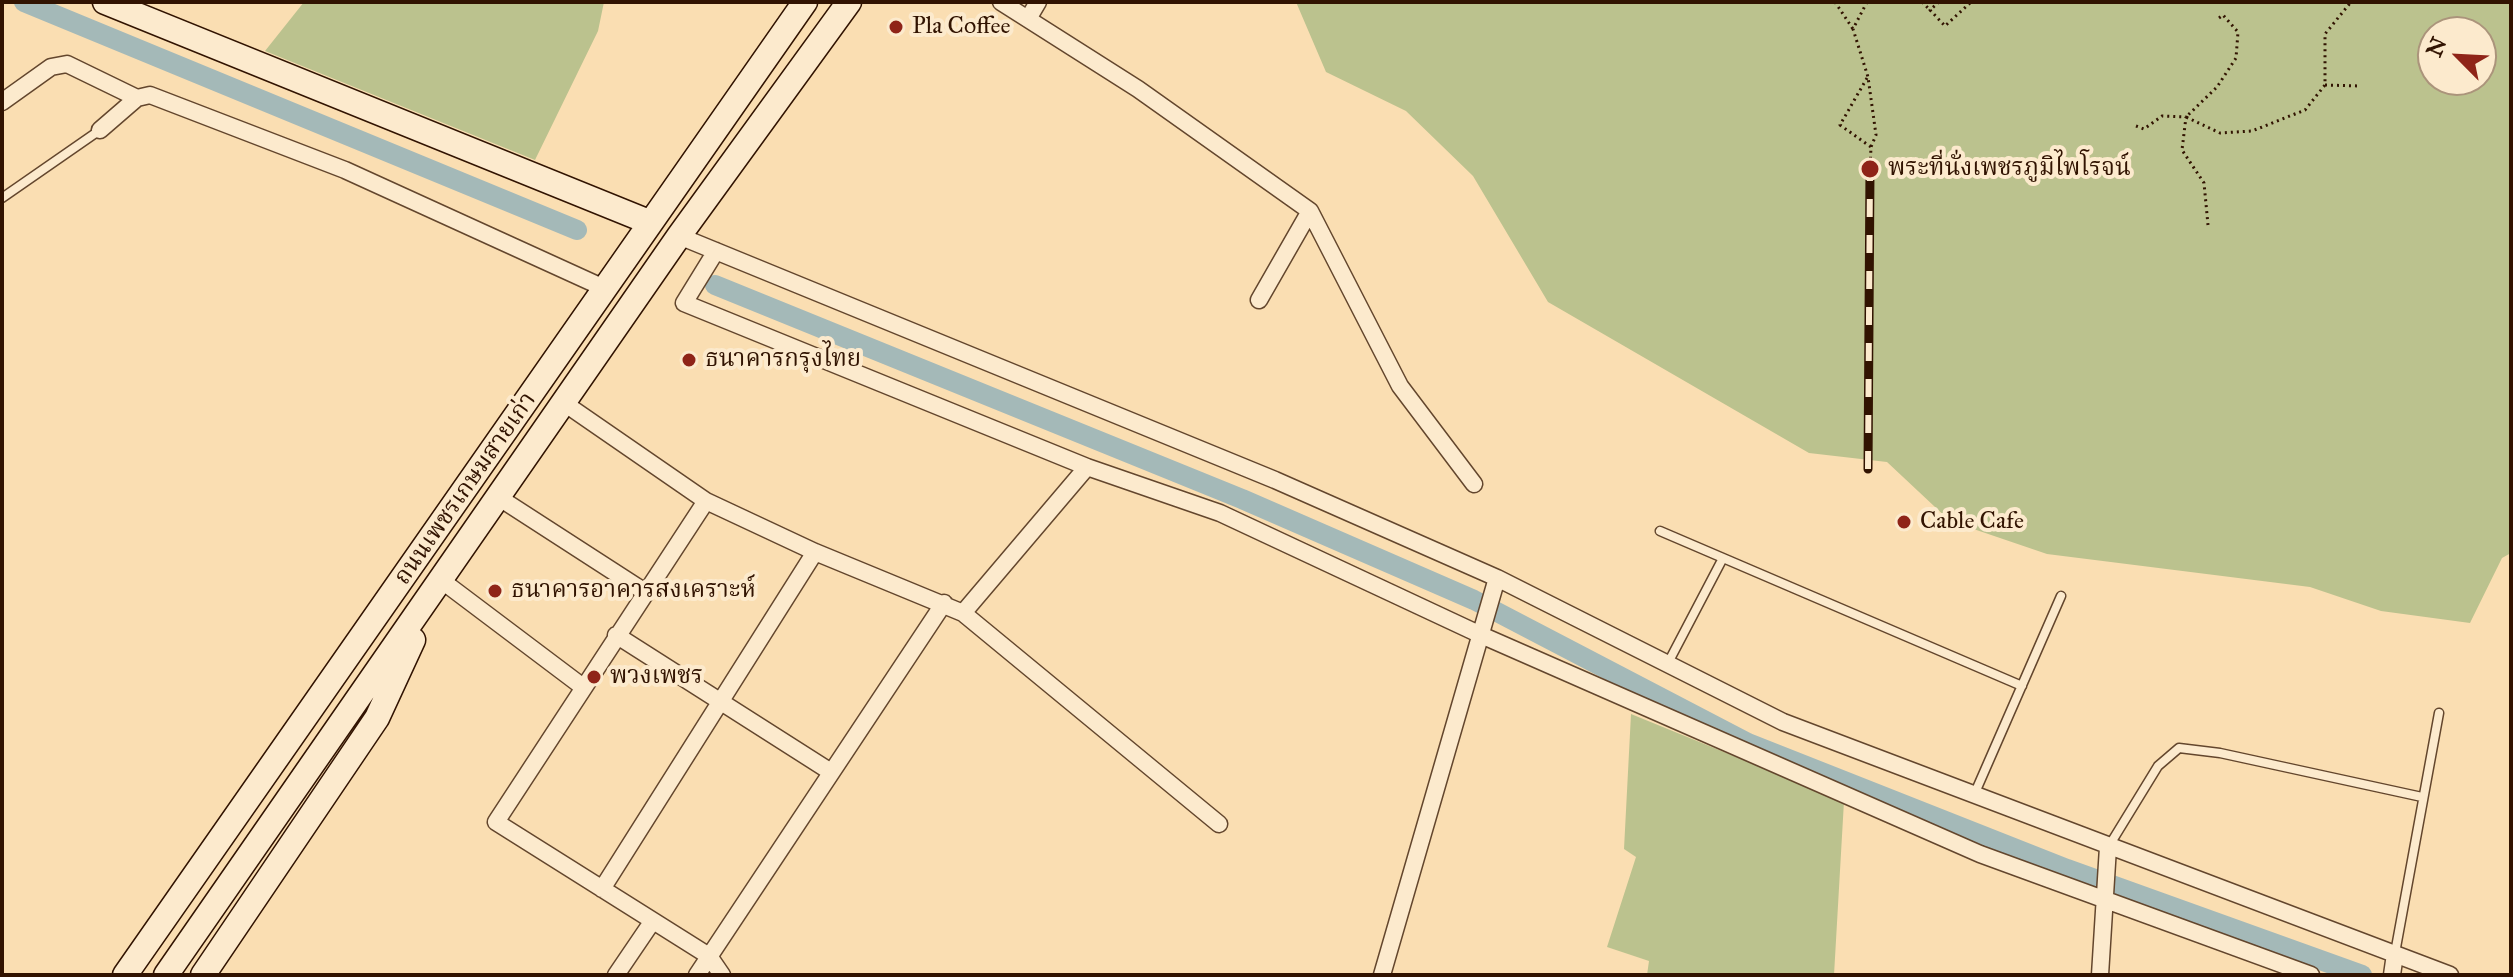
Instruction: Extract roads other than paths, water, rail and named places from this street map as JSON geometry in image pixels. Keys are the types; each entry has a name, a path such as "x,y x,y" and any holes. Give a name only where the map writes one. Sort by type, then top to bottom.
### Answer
{"main road":[{"path":"105,2 649,222"},
{"name":"ถนนเพชรเกษมสายเก่า","path":"125,975 805,2"},
{"name":"ถนนเพชรเกษมสายเก่า","path":"166,975 679,236 849,2"},
{"path":"204,974 377,718 441,580"}],"street":[{"path":"1001,2 1138,89 1310,211 1400,386 1474,484"},
{"path":"1028,19 1038,2"},
{"path":"2,102 51,67 67,64 137,98"},
{"path":"100,130 137,98 150,95 345,170 604,288"},
{"path":"1259,300 1310,211"},
{"path":"679,236 1275,480 1668,664 1783,722 2108,847 2393,964 2450,975"},
{"path":"716,251 684,303 1087,467 1220,513 1980,854 2311,975"},
{"path":"564,403 706,501 815,552 963,613 1219,824"},
{"path":"963,613 1087,467"},
{"path":"498,497 645,592"},
{"path":"706,501 496,822 709,956 722,975"},
{"path":"602,889 815,552"},
{"path":"441,580 583,687"},
{"path":"1382,975 1496,584"},
{"path":"697,975 944,603"},
{"path":"616,635 831,772"},
{"path":"2100,975 2108,847"},
{"path":"616,975 652,922"}],"lane":[{"path":"2,198 100,130"},
{"path":"1660,531 2022,686"},
{"path":"1668,664 1723,558"},
{"path":"1974,795 2061,596"},
{"path":"2393,964 2439,713"},
{"path":"2108,847 2158,766 2179,748 2220,753 2422,797"}],"waterway":[{"path":"24,2 577,230"},
{"path":"715,285 1242,499 1474,600 1748,743 2067,869 2362,975"}],"railway":[{"path":"1868,469 1870,169"}],"place":[{"name":"Pla Coffee","path":"896,27"},
{"name":"พระที่นั่งเพชรภูมิไพโรจน์","path":"1870,169"},
{"name":"ธนาคารกรุงไทย","path":"689,360"},
{"name":"Cable Cafe","path":"1904,522"},
{"name":"ธนาคารอาคารสงเคราะห์","path":"495,591"},
{"name":"พวงเพชร","path":"594,677"}]}
